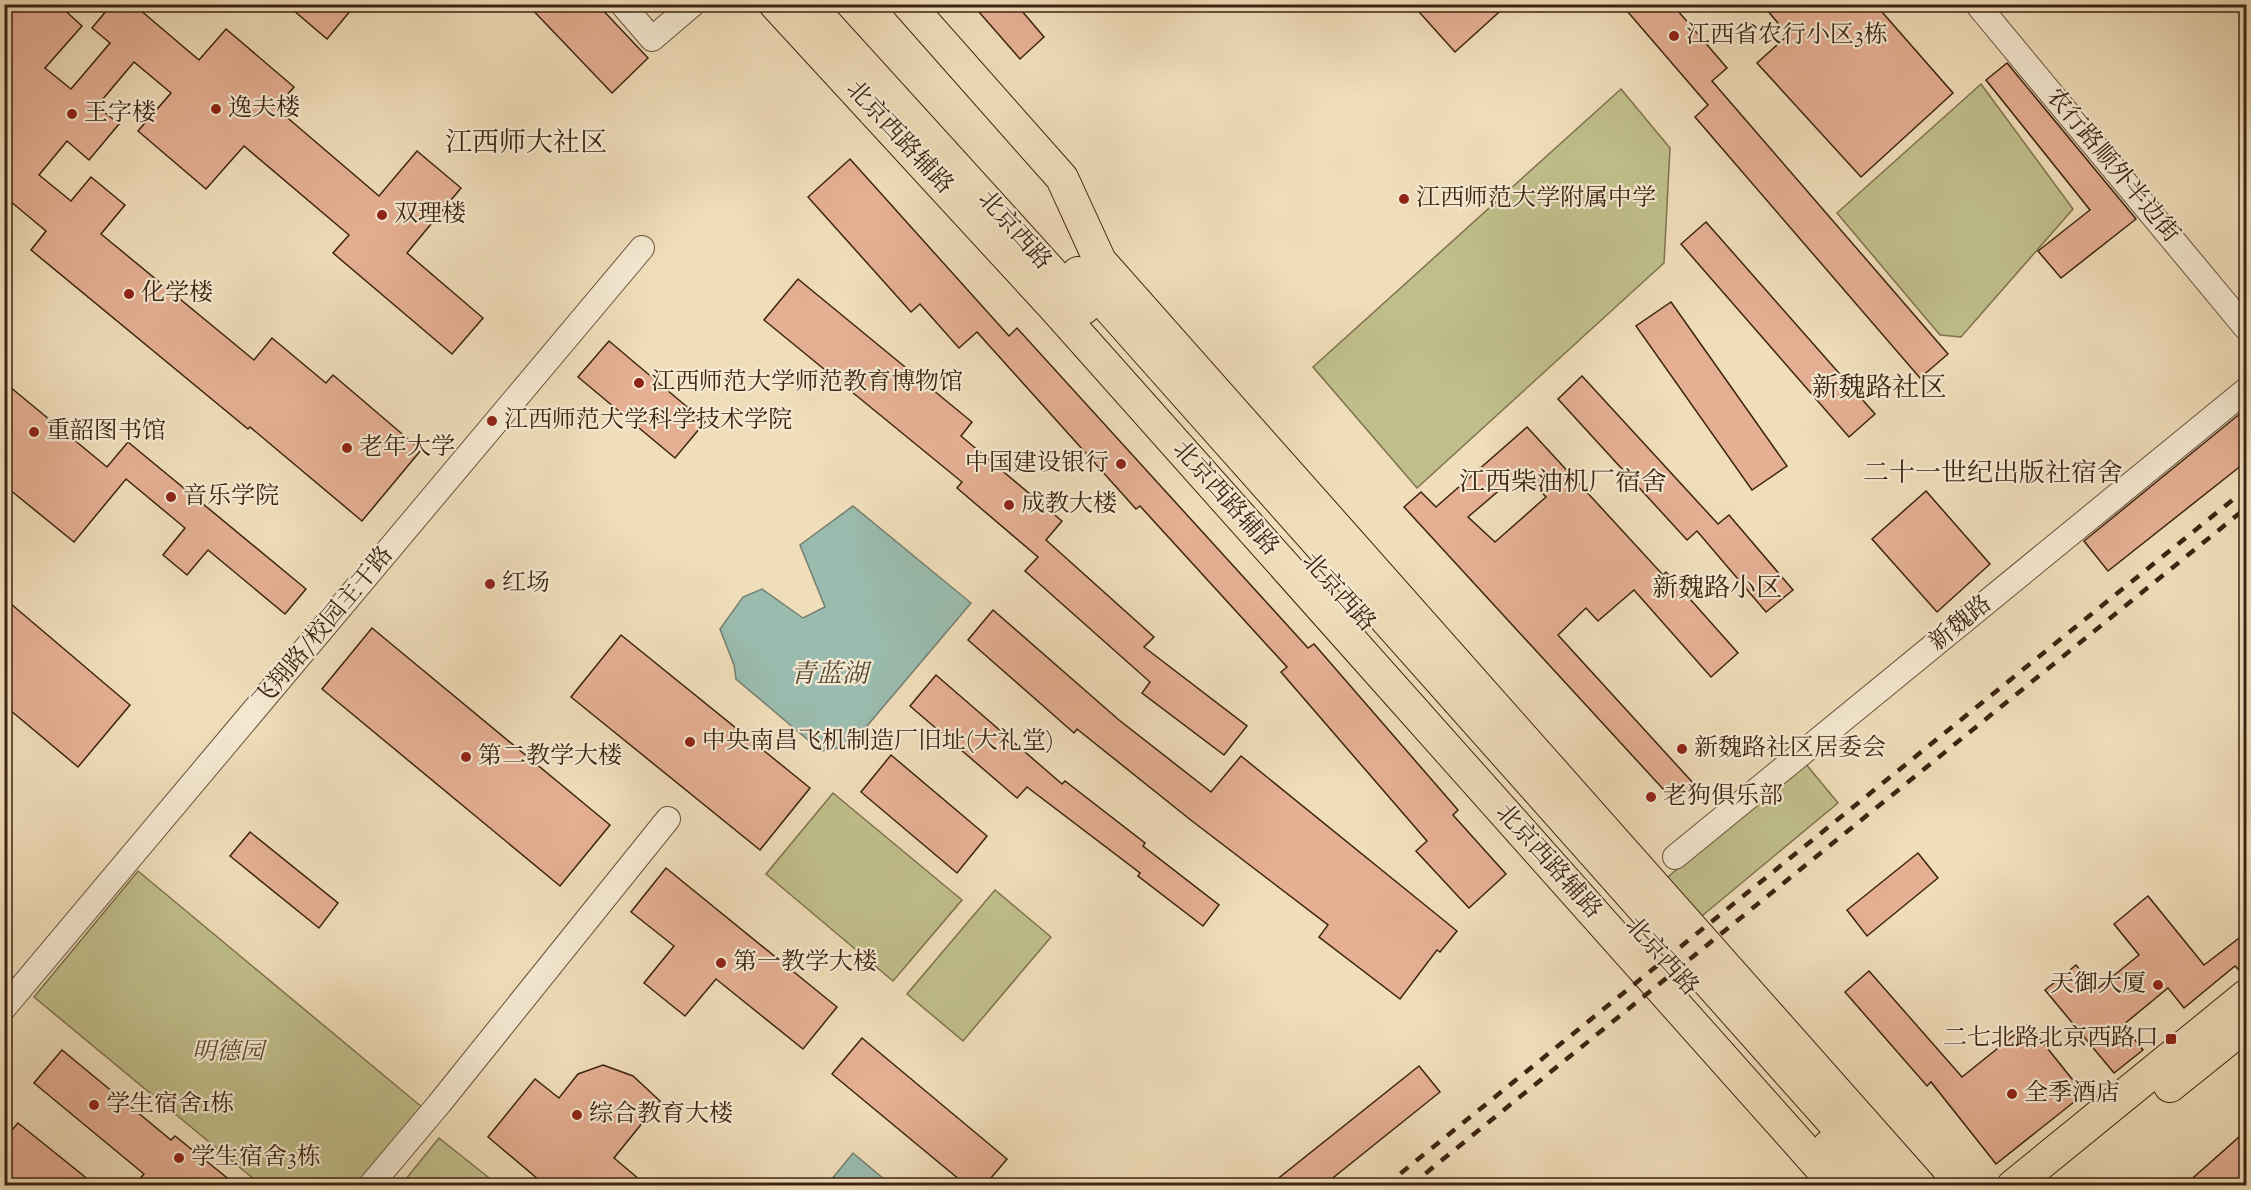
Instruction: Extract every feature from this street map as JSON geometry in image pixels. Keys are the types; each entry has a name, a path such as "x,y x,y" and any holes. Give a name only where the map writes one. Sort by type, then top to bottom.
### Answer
{"main road":[{"name":"北京西路辅路","path":"775,4 1053,306 1837,1185"},
{"name":"北京西路","path":"807,4 1076,299 1864,1185"},
{"name":"北京西路","path":"836,4 1890,1185"},
{"path":"908,4 1062,178 1100,261 1920,1185"},
{"path":"2013,1185 2247,996"},
{"path":"2045,1185 2247,1025"}],"street":[{"path":"622,4 652,39 693,4"},
{"name":"农行路顺外半边街","path":"1977,4 2247,328"},
{"name":"飞翔路/校园主干路","path":"4,1008 642,248"},
{"name":"新魏路","path":"1675,857 2247,390"},
{"path":"370,1185 439,1104 668,819"}],"green space":[{"path":"1981,84 2073,209 1961,337 1940,335 1837,213"},
{"path":"1621,89 1670,148 1664,263 1417,488 1313,367"},
{"path":"1805,763 1838,803 1697,920 1664,880"},
{"path":"833,793 962,900 893,981 766,874"},
{"name":"明德园","path":"138,871 423,1108 359,1185 261,1185 34,997"},
{"path":"995,890 1051,937 963,1041 907,994"},
{"path":"439,1138 498,1185 401,1185"}],"water":[{"name":"青蓝湖","path":"853,506 971,603 850,746 821,751 736,679 734,665 720,629 743,597 762,589 803,618 825,607 800,545"},
{"path":"853,1153 891,1185 827,1185"}],"building":[{"path":"4,4 58,4 82,26 45,68 71,89 110,43 92,28 112,4 133,4 199,60 226,29 294,87 276,108 379,196 417,151 461,188 407,253 483,318 452,354 333,253 349,235 244,146 206,189 138,131 171,93 134,62 97,106 119,124 89,160 67,141 39,175 71,201 91,177 125,205 101,234 254,360 272,338 326,383 333,375 421,450 362,521 31,250 46,231 4,196"},
{"path":"286,4 356,4 327,39"},
{"path":"527,4 597,4 648,58 612,93"},
{"path":"972,4 1016,4 1044,37 1020,59"},
{"path":"1412,4 1508,4 1455,52"},
{"path":"1621,4 1672,4 1727,68 1712,81 1948,354 1920,378 1695,117 1708,105"},
{"path":"1762,4 1875,4 1953,93 1861,177 1757,63 1788,35"},
{"path":"2007,63 2136,219 2061,278 2038,251 2090,210 1986,80"},
{"path":"850,159 1009,336 1017,328 1308,648 1314,644 1458,810 1453,815 1506,874 1469,908 1416,851 1427,841 1281,672 1287,667 1140,506 1136,509 977,332 959,348 920,304 911,312 808,197"},
{"path":"1706,222 1875,414 1849,437 1681,244"},
{"path":"798,279 972,422 961,436 1062,521 1046,540 1154,637 1144,647 1247,726 1224,755 1142,693 1150,682 1025,571 1038,557 957,488 962,482 764,320"},
{"path":"1671,302 1787,466 1752,490 1636,326"},
{"path":"609,341 705,422 675,458 578,377"},
{"path":"1582,376 1718,524 1729,515 1793,590 1766,612 1697,531 1687,540 1558,399"},
{"path":"4,382 107,467 128,442 306,589 285,614 208,550 187,575 163,555 185,528 126,479 74,542 4,485"},
{"path":"2247,408 2247,461 2108,571 2084,541"},
{"path":"1527,427 1663,575 1666,572 1738,653 1711,677 1634,590 1598,621 1586,608 1558,635 1694,784 1675,802 1404,507 1421,492 1436,507","holes":["1522,471 1546,497 1495,542 1468,517"]},
{"path":"1926,491 1990,564 1937,612 1872,539"},
{"path":"4,598 130,705 78,767 4,705"},
{"path":"993,610 1119,720 1211,792 1241,756 1457,931 1440,952 1437,950 1400,999 1319,937 1328,925 1077,729 1074,733 968,640"},
{"name":"第二教学大楼","path":"372,628 610,825 560,886 322,689"},
{"name":"中央南昌飞机制造厂旧址(大礼堂)","path":"621,635 810,788 760,850 571,697"},
{"path":"936,675 1062,784 1065,781 1145,843 1143,846 1219,905 1203,926 1138,876 1140,873 1027,787 1017,798 910,706"},
{"path":"891,755 987,836 957,873 861,792"},
{"path":"250,832 338,903 319,928 230,856"},
{"path":"1918,853 1938,878 1867,936 1847,910"},
{"name":"第一教学大楼","path":"666,868 837,1007 803,1049 716,979 685,1016 644,983 674,946 631,912"},
{"name":"天御大厦","path":"2148,896 2204,965 2247,932 2247,978 2235,966 2184,1008 2168,988 2123,1025 2143,1050 2114,1073 2045,990 2076,965 2096,990 2139,955 2114,924"},
{"name":"全季酒店","path":"1869,971 1962,1077 2028,1024 2084,1094 1996,1164 1931,1082 1927,1086 1845,992"},
{"path":"862,1038 1007,1159 985,1185 966,1185 832,1074"},
{"name":"学生宿舍1栋","path":"62,1050 171,1140 175,1136 236,1185 134,1185 144,1174 34,1083"},
{"name":"综合教育大楼","path":"603,1065 633,1076 660,1101 614,1158 646,1185 545,1185 488,1137 535,1079 559,1098 578,1074"},
{"path":"1419,1066 1440,1092 1324,1185 1270,1185"},
{"path":"18,1123 95,1185 4,1185 4,1139"},
{"path":"2247,1130 2247,1185 2185,1185"}],"railway":[{"path":"1385,1186 2246,489"},
{"path":"1410,1186 2246,508"}],"place":[{"name":"江西省农行小区3栋","path":"1674,36"},
{"name":"逸夫楼","path":"216,109"},
{"name":"王字楼","path":"72,114"},
{"name":"江西师范大学附属中学","path":"1404,199"},
{"name":"双理楼","path":"382,215"},
{"name":"化学楼","path":"129,294"},
{"name":"江西师范大学师范教育博物馆","path":"639,383"},
{"name":"江西师范大学科学技术学院","path":"492,421"},
{"name":"重韶图书馆","path":"34,432"},
{"name":"老年大学","path":"347,448"},
{"name":"中国建设银行","path":"1121,464"},
{"name":"音乐学院","path":"171,497"},
{"name":"成教大楼","path":"1009,505"},
{"name":"红场","path":"490,584"},
{"name":"中央南昌飞机制造厂旧址(大礼堂)","path":"690,742"},
{"name":"新魏路社区居委会","path":"1682,749"},
{"name":"第二教学大楼","path":"466,757"},
{"name":"老狗俱乐部","path":"1651,797"},
{"name":"第一教学大楼","path":"721,963"},
{"name":"天御大厦","path":"2158,985"},
{"name":"二七北路北京西路口","path":"2171,1039"},
{"name":"全季酒店","path":"2012,1094"},
{"name":"学生宿舍1栋","path":"94,1105"},
{"name":"综合教育大楼","path":"577,1115"},
{"name":"学生宿舍3栋","path":"179,1158"}],"district":[{"name":"江西师大社区","path":"526,144"},
{"name":"新魏路社区","path":"1879,389"},
{"name":"二十一世纪出版社宿舍","path":"1993,474"},
{"name":"江西柴油机厂宿舍","path":"1563,483"},
{"name":"新魏路小区","path":"1717,589"}]}
